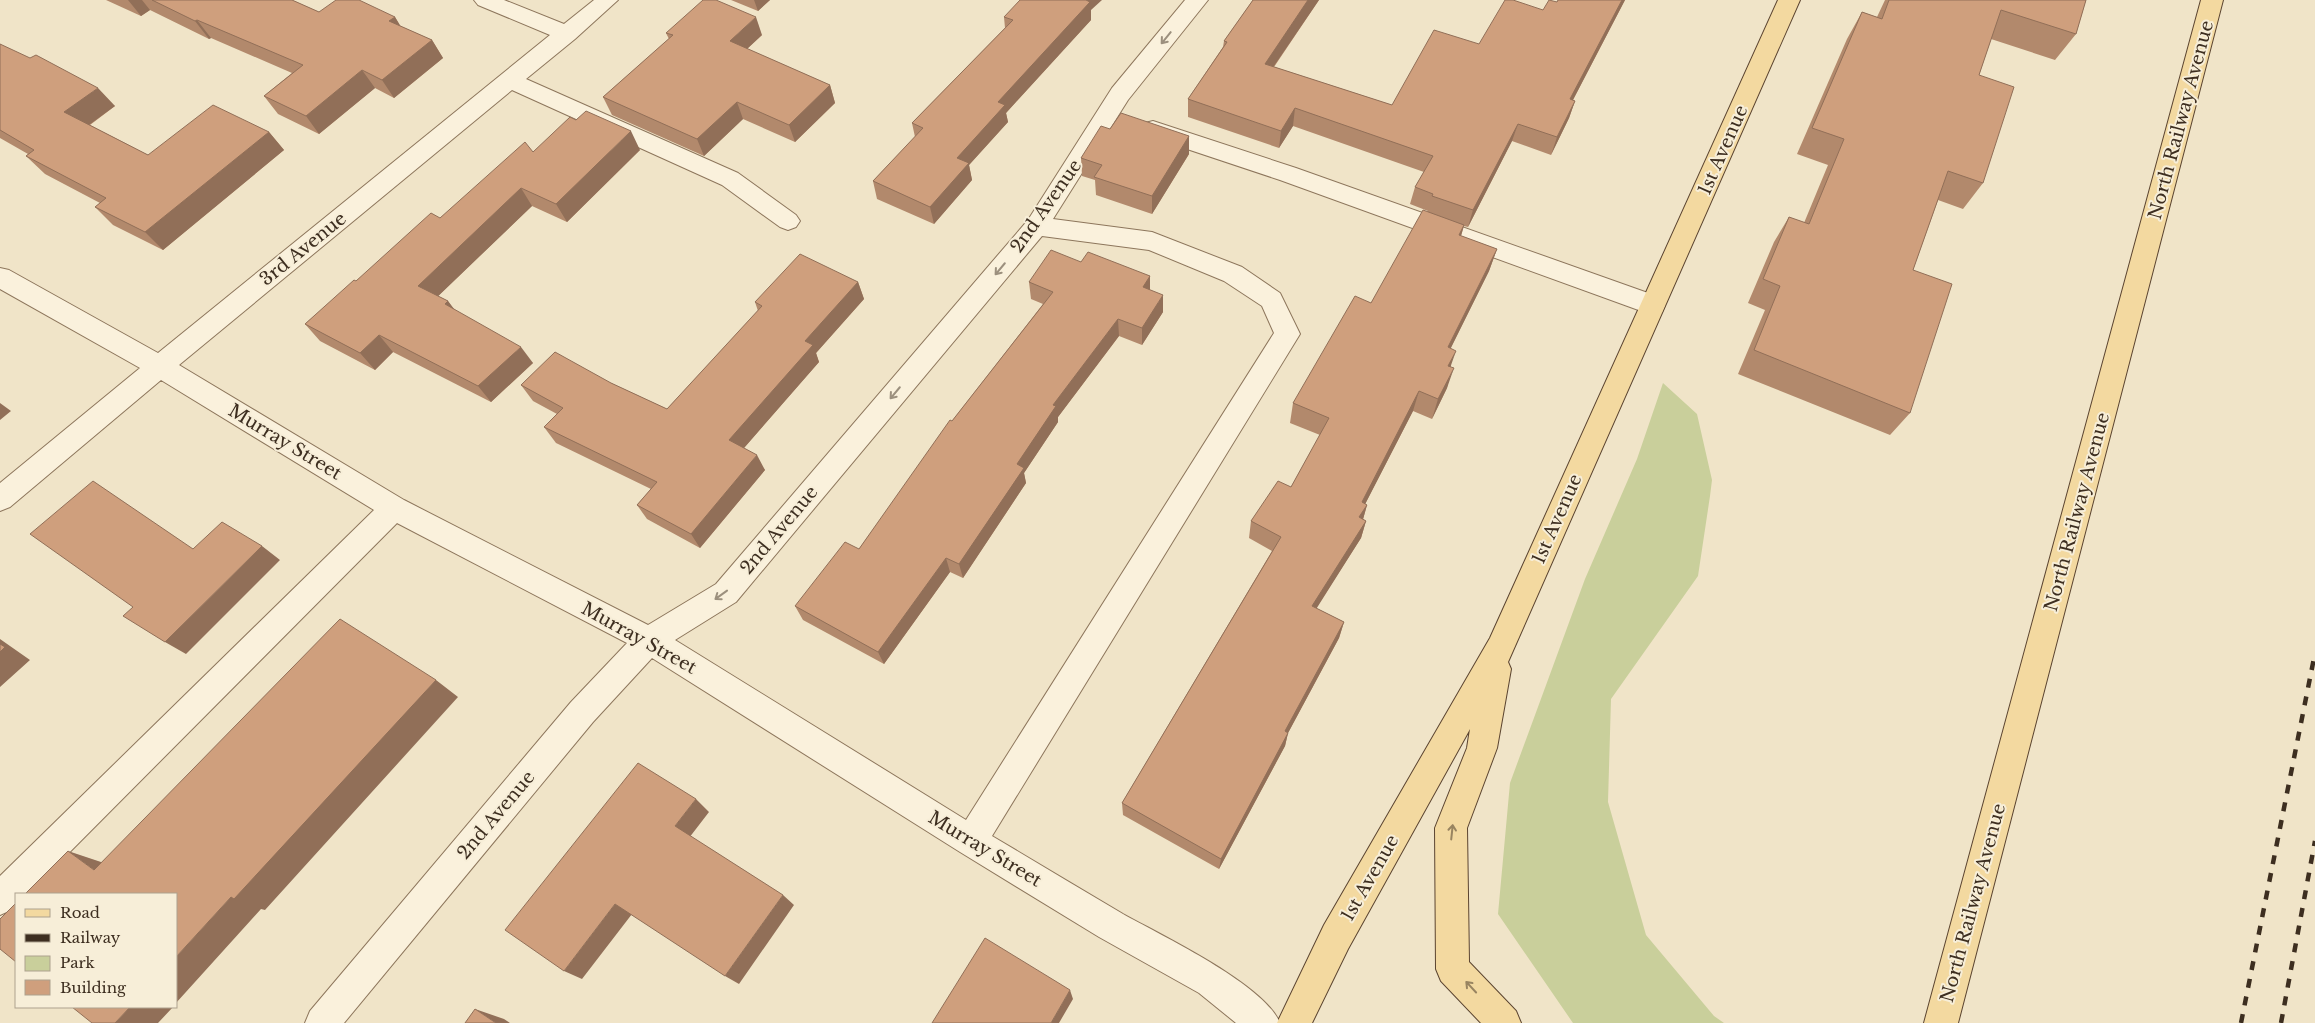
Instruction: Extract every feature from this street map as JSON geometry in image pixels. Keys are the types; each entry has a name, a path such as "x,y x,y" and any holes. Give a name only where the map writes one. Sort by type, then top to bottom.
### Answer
{"main road":[{"name":"1st Avenue","path":"1294,1023 1336,937 1500,648 1789,0"},
{"name":"North Railway Avenue","path":"1941,1023 2212,0"},
{"path":"1500,648 1482,748 1451,828 1453,968 1504,1023"}],"street":[{"path":"485,0 567,34"},
{"name":"3rd Avenue","path":"0,498 158,366 511,81 607,0"},
{"name":"2nd Avenue","path":"322,1023 582,712 649,640 726,593 1036,226 1115,101 1197,0"},
{"path":"511,81 730,178 788,221"},
{"path":"1115,101 1142,125 1288,174 1653,305"},
{"path":"971,841 1288,334 1271,300 1233,274 1152,241 1036,226"},
{"name":"Murray Street","path":"0,276 158,366 394,508 649,640 971,841 1211,981 1263,1023"},
{"path":"0,899 394,508"}],"green space":[{"path":"1663,383 1697,414 1712,480 1710,496 1698,576 1611,699 1608,802 1646,935 1714,1016 1724,1023 1573,1023 1498,914 1510,783 1585,579 1637,459"}],"building":[{"path":"152,0 292,0 319,12 336,0 359,0 395,17 389,21 432,40 382,80 362,70 306,116 264,96 303,65 197,20 195,21"},
{"path":"703,0 716,0 756,17 730,41 830,85 789,125 737,102 697,139 603,97 673,35 666,33"},
{"path":"1020,0 1086,0 1090,2 998,102 1005,105 957,158 969,163 930,207 873,181 923,128 912,123 1013,20 1004,17"},
{"path":"1253,0 1308,0 1265,64 1392,105 1434,30 1479,44 1505,0 1513,0 1543,10 1549,0 1557,2 1558,0 1622,0 1570,99 1575,101 1557,137 1518,124 1473,210 1432,196 1433,194 1415,187 1433,156 1295,108 1281,131 1188,99 1227,42 1224,41"},
{"path":"1889,0 2086,0 2076,34 2001,10 1979,75 2014,87 1983,183 1948,171 1913,270 1952,284 1910,413 1754,350 1780,286 1763,279 1789,217 1809,224 1844,139 1812,128 1862,12 1882,19"},
{"path":"0,44 30,58 36,55 98,88 64,112 148,155 213,105 269,132 145,232 95,207 106,198 26,156 34,150 0,130"},
{"path":"586,111 631,131 556,204 521,188 418,286 448,301 445,304 521,347 478,386 379,335 360,353 305,324 431,213 440,218 525,142 533,152 570,117 576,120"},
{"path":"1121,113 1189,136 1152,196 1094,177 1102,165 1081,158 1101,126 1110,129"},
{"path":"1423,210 1464,225 1459,235 1497,249 1448,347 1456,351 1448,366 1454,368 1438,399 1419,391 1362,502 1367,505 1359,517 1366,521 1312,606 1344,622 1285,731 1288,733 1221,859 1122,803 1281,537 1251,521 1278,481 1291,487 1329,418 1293,403 1355,296 1371,303"},
{"path":"1051,250 1081,262 1088,252 1150,276 1143,287 1163,295 1142,328 1118,319 1053,405 1056,406 1017,464 1024,468 959,564 946,558 878,652 795,606 845,542 859,549 950,420 952,421 1053,292 1029,282"},
{"path":"800,254 858,282 805,341 813,345 729,440 757,455 691,534 637,505 657,482 544,427 563,408 521,385 555,352 611,383 667,409 762,306 755,302"},
{"path":"93,481 193,549 222,522 262,546 165,642 123,616 133,607 30,534"},
{"path":"340,619 436,680 234,899 231,897 178,955 178,893 26,893 68,851 94,870"},
{"path":"0,644 5,647 0,652"},
{"path":"638,763 696,799 675,826 783,895 725,976 615,904 564,971 505,930"},
{"path":"15,904 15,961 0,949 0,919"},
{"path":"985,938 1070,990 1051,1023 932,1023"},
{"path":"73,1008 129,1008 115,1023 92,1023"},
{"path":"475,1009 496,1023 465,1023"}],"railway":[{"path":"2241,1023 2315,653"},
{"path":"2281,1023 2315,841"}]}
